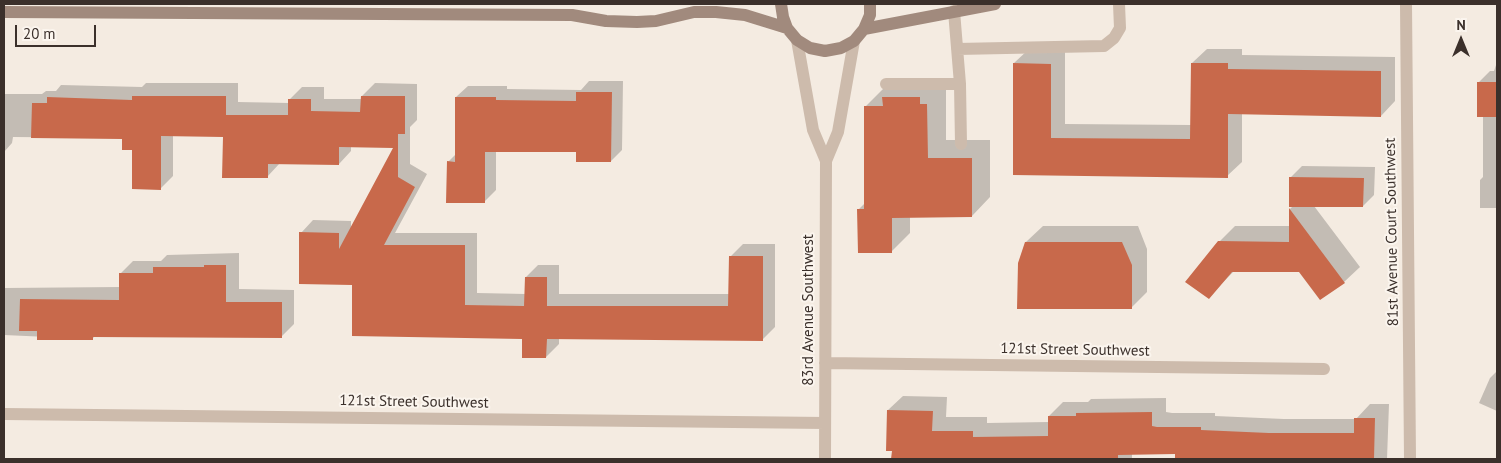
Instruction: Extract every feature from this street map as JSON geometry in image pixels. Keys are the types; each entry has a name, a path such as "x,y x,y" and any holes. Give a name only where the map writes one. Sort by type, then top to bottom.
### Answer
{"main road":[{"path":"781,4 787,28 797,40 810,48 826,50 840,48 854,41 864,29 870,15 870,4"},
{"path":"864,29 995,4"},
{"path":"4,12 572,15 606,21 636,22 656,21 701,12 745,15 787,28"}],"street":[{"path":"957,49 1104,46 1114,38 1120,28 1119,4"},
{"name":"81st Avenue Court Southwest","path":"1406,4 1410,459"},
{"path":"954,11 960,84 961,144"},
{"name":"83rd Avenue Southwest","path":"797,40 812,130 826,161"},
{"name":"83rd Avenue Southwest","path":"825,459 826,161 838,132 854,41"},
{"path":"886,84 960,84"},
{"name":"121st Street Southwest","path":"825,364 1324,369"},
{"name":"121st Street Southwest","path":"4,414 824,423"}],"building":[{"path":"1013,63 1051,64 1051,138 1190,139 1191,63 1228,63 1228,69 1381,71 1381,117 1228,114 1228,178 1013,175"},
{"path":"1477,82 1497,82 1497,117 1477,117"},
{"path":"576,92 612,92 611,162 576,162 576,152 485,152 485,203 446,203 447,161 455,162 455,97 496,97 496,100 576,101"},
{"path":"132,96 226,96 226,115 288,115 288,99 311,99 311,111 360,112 361,96 405,96 405,134 398,134 398,177 415,187 384,245 465,245 465,305 524,306 525,277 547,277 547,306 728,306 729,256 763,256 763,341 547,339 546,358 522,358 522,339 352,336 352,285 299,284 299,232 339,233 339,249 393,148 339,147 339,165 268,164 268,178 222,178 223,137 161,136 161,190 132,189 132,150 122,150 122,139 31,138 32,103 47,103 47,97 132,100"},
{"path":"882,97 920,97 920,104 927,104 928,158 972,158 972,217 892,218 892,253 858,253 857,209 864,209 864,106 883,106"},
{"path":"1289,177 1364,178 1363,207 1289,207"},
{"path":"1289,208 1345,283 1320,300 1299,272 1232,272 1209,299 1185,282 1218,241 1289,242"},
{"path":"1025,242 1122,242 1132,265 1132,309 1017,309 1018,263"},
{"path":"204,265 226,265 226,302 282,302 282,338 93,337 93,340 37,340 37,331 19,331 20,299 119,300 119,273 153,273 153,267 204,267"},
{"path":"887,410 933,411 932,431 973,431 973,437 1048,436 1048,416 1076,416 1076,413 1152,412 1152,426 1157,427 1201,427 1201,430 1269,433 1354,433 1354,418 1375,418 1374,459 1175,459 1175,454 1118,455 1118,459 891,459 892,451 886,451"}]}
